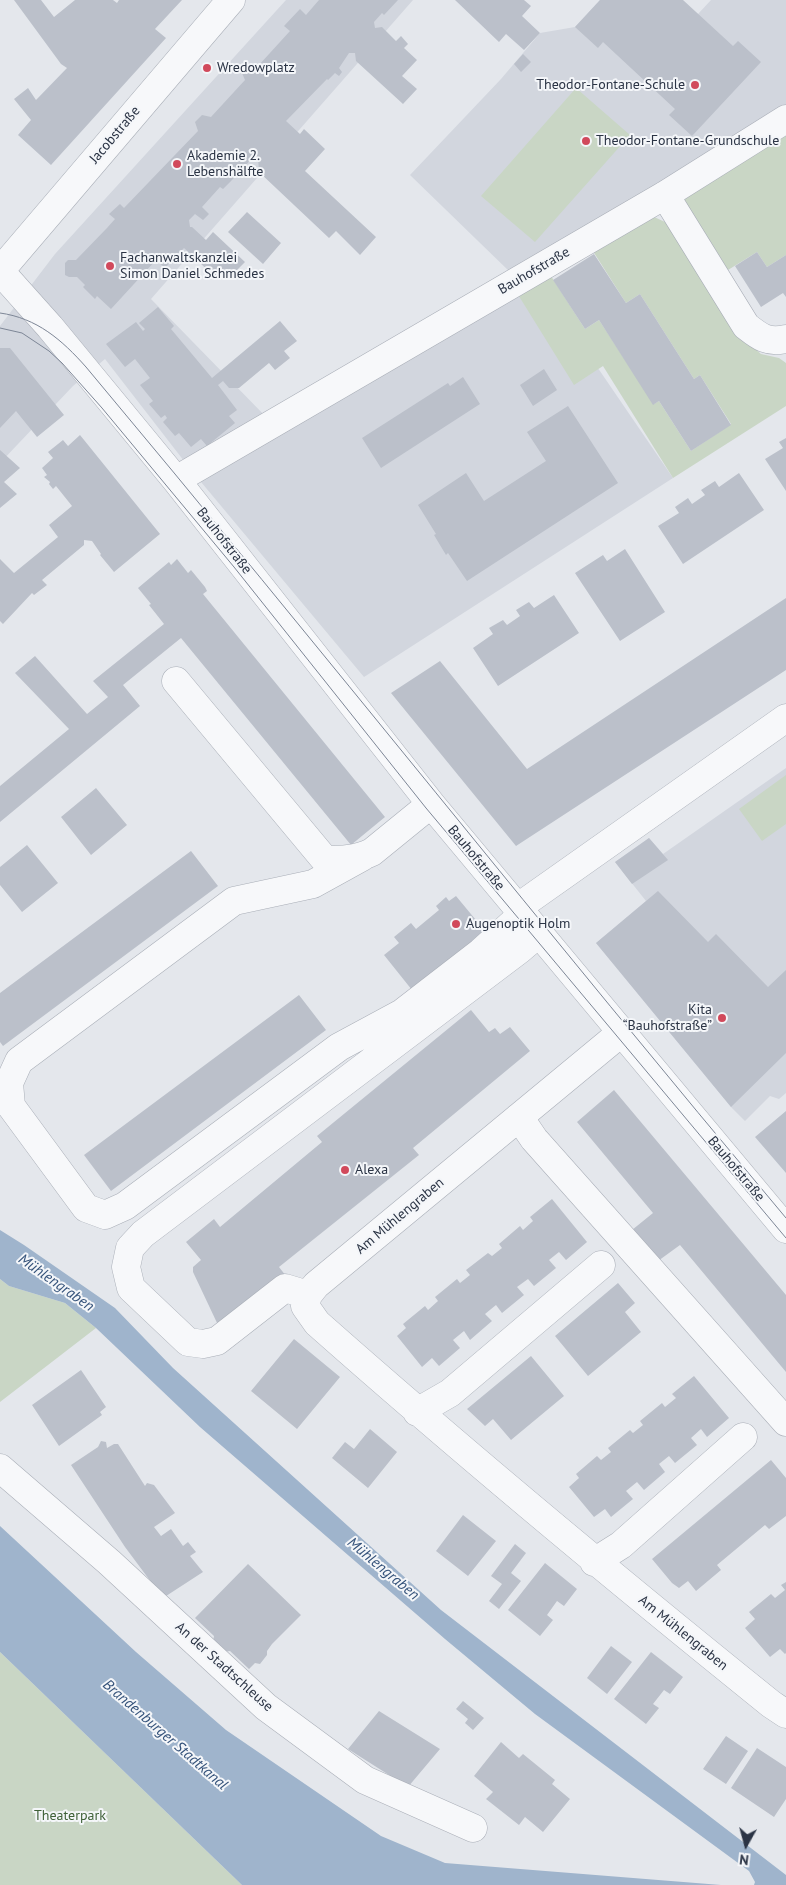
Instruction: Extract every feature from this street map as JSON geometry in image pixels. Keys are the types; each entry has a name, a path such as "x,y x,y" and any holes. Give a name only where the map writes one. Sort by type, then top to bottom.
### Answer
{"street":[{"name":"Jacobstraße","path":"0,271 232,0"},
{"name":"Bauhofstraße","path":"176,480 666,195 786,119"},
{"path":"666,195 746,326 762,339 777,340 786,338"},
{"name":"Bauhofstraße","path":"0,271 50,327 176,480 431,804 786,1229"},
{"path":"176,681 325,860 344,860 362,857"},
{"path":"431,804 372,852 313,884 234,901 19,1061 9,1083 11,1106 86,1208 106,1215 125,1206 339,1047 402,1013 786,718"},
{"path":"308,1295 285,1288 217,1341 203,1344 188,1342 131,1288 126,1268 130,1248 143,1234 519,950 526,918"},
{"name":"Am Mühlengraben","path":"622,1032 316,1286 308,1295 305,1306 317,1323 594,1562 781,1703"},
{"path":"519,1117 534,1139 786,1422"},
{"path":"418,1412 450,1393 602,1265"},
{"path":"594,1562 621,1544 744,1437"},
{"name":"An der Stadtschleuse","path":"0,1468 110,1562 266,1707 365,1780 473,1828"}],"shaded area":[{"path":"286,0 413,0 151,299 269,420 533,273 673,478 364,677 191,470 105,359 73,386 0,463 0,326 55,254"},
{"name":"Theodor-Fontane-Grundschule","path":"600,0 698,14 711,0 786,0 786,106 511,273 410,175 501,79 540,33 575,27"},
{"name":"Kita “Bauhofstraße”","path":"786,768 786,1093 779,1099 770,1096 745,1121 731,1107 596,943 646,901 615,862 649,838 663,854"}],"green space":[{"path":"576,88 630,135 535,242 481,196"},
{"path":"786,129 786,255 767,267 757,252 728,270 681,195"},
{"path":"652,216 665,222 673,230 747,342 761,354 779,358 786,363 786,406 673,478 603,366 574,385 517,293 549,273 585,329 599,320 654,404 659,401 691,451 731,424 700,375 694,379 640,294 626,303 591,248"},
{"path":"786,775 786,824 762,841 739,809"},
{"path":"0,1279 9,1286 65,1303 96,1328 0,1402"},
{"name":"Theaterpark","path":"0,1652 242,1885 0,1885"}],"water":[{"name":"Mühlengraben","path":"0,1230 115,1308 173,1368 441,1610 786,1875 786,1885 754,1885 755,1882 749,1871 535,1714 445,1639 200,1427 96,1328 65,1303 9,1286 0,1279"},
{"name":"Brandenburger Stadtkanal","path":"0,1526 136,1652 226,1730 381,1836 445,1863 721,1885 242,1885 0,1652"}],"building":[{"path":"14,0 41,0 54,17 75,0 113,0 117,3 119,0 182,0 155,29 166,38 51,165 18,135 31,120 14,99 28,88 36,100 67,68 61,64"},
{"path":"319,0 398,0 384,15 382,13 374,22 375,28 382,27 396,41 401,36 408,44 404,48 417,60 402,76 417,89 403,104 356,61 355,53 349,53 339,68 342,72 339,76 335,73 327,79 286,121 300,134 304,129 325,149 305,171 376,237 360,255 336,231 329,238 259,172 256,154 223,189 220,187 202,207 209,214 203,220 195,214 189,220 190,227 206,240 213,232 245,262 231,276 223,270 216,278 184,248 165,268 156,260 111,309 97,296 95,299 83,287 85,285 77,277 65,275 65,263 68,260 76,260 115,219 109,214 120,204 124,208 198,131 195,122 202,115 211,117 245,80 242,73 252,64 257,63 259,65 290,31 284,26 300,9 306,15"},
{"path":"455,0 524,0 531,6 522,16 540,33 524,50 506,34 499,42"},
{"name":"Theodor-Fontane-Schule","path":"600,0 683,0 733,46 738,41 761,62 692,136 669,115 675,109 603,42 598,48 575,27"},
{"path":"523,54 531,62 521,72 514,64"},
{"path":"247,212 281,243 263,264 228,232"},
{"path":"757,252 767,267 786,255 786,297 783,293 761,307 735,266"},
{"path":"594,254 626,303 640,294 694,379 700,375 731,425 691,451 659,401 653,405 599,320 585,329 553,280"},
{"path":"158,307 174,326 171,329 212,378 280,321 297,341 284,351 290,358 275,370 269,363 239,388 229,388 223,381 218,385 237,410 229,416 235,423 207,446 201,439 191,447 179,433 175,436 163,422 167,418 165,415 161,418 149,404 153,401 140,385 150,378 135,359 125,367 106,344 136,322 143,331 145,329 139,323"},
{"path":"0,348 10,348 64,415 37,437 16,411 0,428"},
{"path":"544,369 557,390 533,406 520,385"},
{"path":"463,377 480,404 381,468 362,438 448,383 450,386"},
{"path":"568,406 618,483 467,581 448,553 446,555 434,535 436,534 418,505 466,473 484,501 546,461 527,432"},
{"path":"80,435 160,534 114,572 100,555 92,541 84,540 84,545 42,580 47,585 34,595 32,593 3,624 0,621 0,559 14,573 58,537 49,525 72,506 56,486 53,489 49,484 50,482 44,477 47,475 42,468 53,458 48,452 63,440 68,446"},
{"path":"786,438 786,491 765,459 783,448 779,442"},
{"path":"0,450 20,468 4,482 17,494 0,508"},
{"path":"739,473 764,510 683,564 658,526 679,513 675,507 688,498 692,504 705,495 701,490 715,481 719,487"},
{"path":"625,549 665,612 620,641 575,573 603,555 607,561"},
{"path":"177,559 188,573 191,570 205,587 207,591 203,594 385,817 351,845 181,638 123,685 140,706 0,822 0,786 69,729 15,673 35,656 87,714 108,697 93,681 164,624 138,588 169,562 171,565"},
{"path":"554,595 579,633 498,686 473,648 493,634 489,628 503,620 507,625 520,616 516,610 529,602 534,608"},
{"path":"786,598 786,670 516,846 391,693 440,661 527,769"},
{"path":"96,788 127,825 91,855 61,817"},
{"path":"649,838 668,860 632,884 615,862"},
{"path":"27,845 58,883 22,912 0,885 0,867"},
{"path":"191,851 218,886 3,1046 0,1042 0,993"},
{"path":"658,891 708,942 716,934 768,987 786,970 786,1053 731,1107 596,943"},
{"path":"456,896 485,931 412,990 384,955 399,943 394,937 411,923 416,929 439,910 436,906 446,897 449,901"},
{"path":"299,995 326,1030 111,1191 84,1155"},
{"name":"Alexa","path":"471,1010 489,1032 495,1028 500,1034 510,1027 530,1051 413,1148 419,1155 279,1267 286,1276 218,1325 193,1272 193,1267 201,1260 186,1242 214,1219 220,1227 322,1142 317,1136"},
{"path":"614,1090 786,1295 786,1372 680,1245 658,1261 632,1230 653,1213 577,1122"},
{"path":"786,1111 786,1173 755,1137"},
{"path":"552,1199 587,1242 566,1260 559,1252 549,1260 556,1268 534,1286 528,1279 517,1287 524,1295 502,1313 496,1305 485,1314 492,1321 470,1340 464,1331 453,1340 460,1348 439,1366 432,1358 422,1367 397,1336 406,1328 403,1324 425,1306 428,1310 438,1301 435,1297 457,1279 460,1283 470,1275 466,1270 488,1253 492,1256 502,1248 499,1244 520,1226 523,1230 533,1221 530,1217"},
{"path":"618,1283 635,1303 625,1312 641,1332 588,1376 555,1336"},
{"path":"294,1339 340,1377 297,1429 251,1391"},
{"path":"531,1356 564,1396 511,1440 493,1419 485,1426 467,1409"},
{"path":"81,1370 106,1407 100,1412 102,1415 59,1446 32,1405"},
{"path":"694,1376 729,1418 707,1437 701,1429 691,1438 697,1445 675,1463 669,1456 659,1464 665,1472 644,1490 637,1482 626,1491 633,1499 611,1517 605,1509 594,1517 569,1487 579,1478 576,1474 597,1456 601,1460 611,1452 608,1448 630,1430 633,1433 643,1425 640,1421 662,1403 665,1407 676,1398 672,1394"},
{"path":"370,1429 397,1452 368,1488 332,1458 345,1442 354,1449"},
{"path":"101,1441 106,1442 107,1448 118,1444 145,1486 147,1483 154,1485 175,1513 154,1527 161,1536 171,1529 183,1546 188,1542 196,1552 190,1556 203,1572 163,1598 125,1547 71,1465 98,1447"},
{"path":"771,1460 786,1478 786,1516 769,1529 765,1525 717,1565 721,1570 696,1591 688,1581 679,1588 672,1583 652,1559"},
{"path":"463,1515 496,1541 468,1576 436,1551"},
{"path":"515,1544 526,1553 511,1573 521,1581 499,1609 489,1601 502,1584 491,1576"},
{"path":"545,1563 577,1589 564,1606 557,1601 547,1615 553,1620 540,1636 508,1610"},
{"path":"248,1564 301,1615 272,1644 260,1664 255,1663 249,1669 230,1651 224,1652 213,1642 214,1636 195,1618"},
{"path":"786,1582 786,1653 780,1649 770,1657 745,1628 755,1619 749,1612 771,1594 775,1598 785,1590 781,1585"},
{"path":"611,1646 632,1662 607,1694 587,1678"},
{"path":"651,1652 683,1677 670,1694 664,1690 653,1704 659,1708 646,1724 614,1699"},
{"path":"463,1701 484,1718 473,1730 465,1723 468,1719 456,1709"},
{"path":"379,1711 440,1749 408,1787 348,1749"},
{"path":"726,1736 748,1751 726,1784 703,1769"},
{"path":"501,1742 519,1758 523,1754 555,1780 552,1784 570,1799 543,1832 525,1817 519,1825 486,1799 493,1792 474,1776"},
{"path":"757,1748 786,1767 786,1799 774,1817 731,1788"}],"tram line":[{"path":"0,313 37,325 58,339 86,367 786,1218"},
{"path":"0,328 22,333 49,351 102,408 234,567 426,808 786,1238"}],"place":[{"name":"Wredowplatz","path":"207,68"},
{"name":"Theodor-Fontane-Schule","path":"695,85"},
{"name":"Theodor-Fontane-Grundschule","path":"586,141"},
{"name":"Akademie 2. Lebenshälfte","path":"177,164"},
{"name":"Fachanwaltskanzlei Simon Daniel Schmedes","path":"110,266"},
{"name":"Augenoptik Holm","path":"456,924"},
{"name":"Kita “Bauhofstraße”","path":"722,1018"},
{"name":"Alexa","path":"345,1170"}]}
